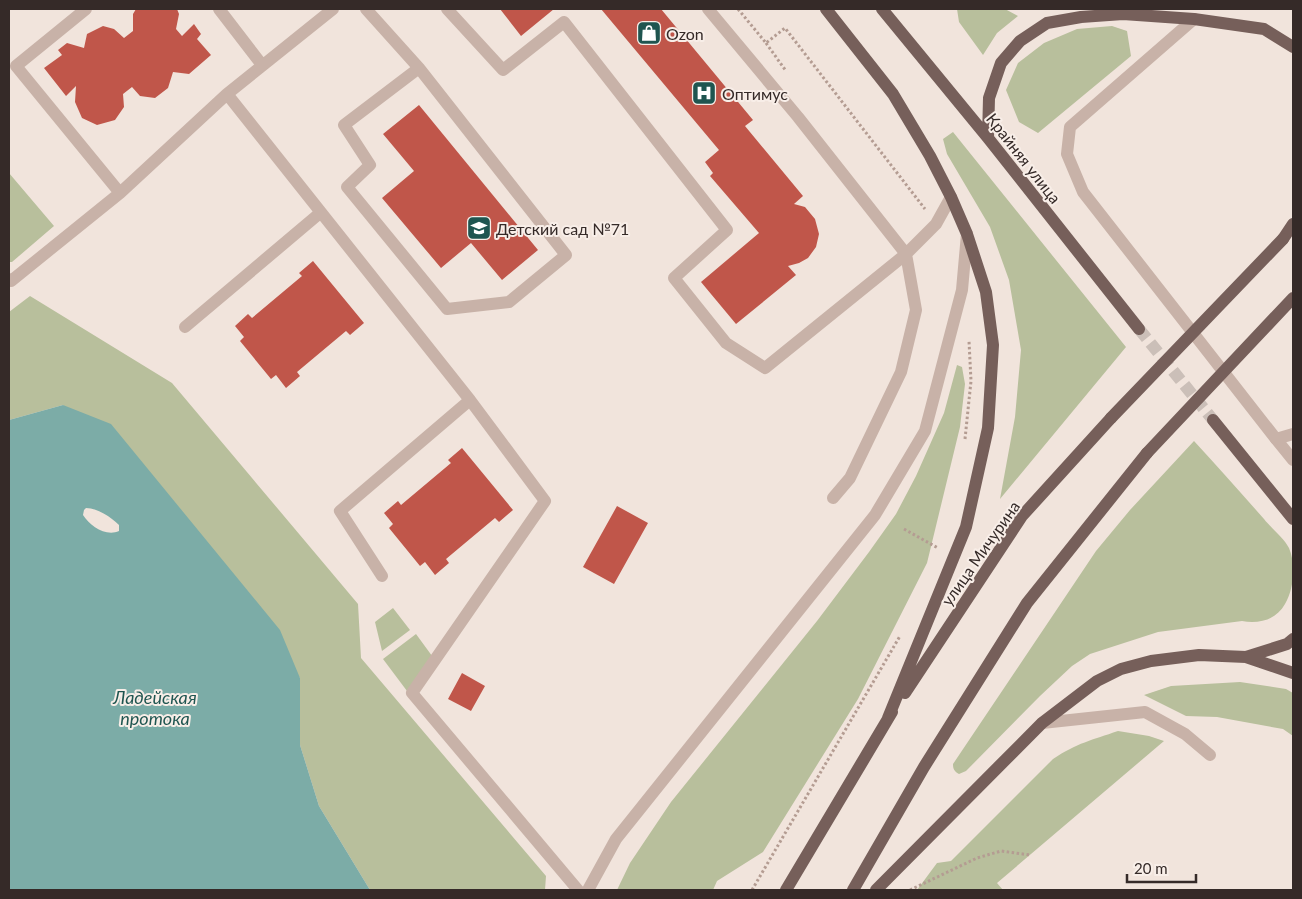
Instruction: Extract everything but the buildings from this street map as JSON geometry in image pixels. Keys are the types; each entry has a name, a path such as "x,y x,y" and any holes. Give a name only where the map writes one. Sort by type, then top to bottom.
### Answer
{"main road":[{"path":"826,9 893,94 930,156 951,198 967,234 986,292 993,346 988,428 966,527 888,718"},
{"name":"Крайняя улица","path":"882,9 988,138 1139,329"},
{"path":"988,138 989,98 1001,63 1020,41 1047,23 1081,17 1123,14 1194,19 1264,29 1293,48"},
{"path":"1283,239 1293,224"},
{"name":"улица Мичурина","path":"786,890 888,718 1022,516 1111,418 1293,230"},
{"path":"853,890 924,767 1027,603 1147,453 1293,298"},
{"path":"1213,420 1293,519"},
{"path":"1246,657 1287,644 1293,639"},
{"path":"876,890 1042,724 1097,681 1122,669 1151,661 1198,655 1246,657 1293,673"}],"street":[{"path":"86,9 16,66 120,193"},
{"path":"219,9 262,65"},
{"path":"9,279 12,281 120,193 227,94 333,9"},
{"path":"366,9 419,68 566,255 509,302 446,310 347,187 370,165 344,126 419,68"},
{"path":"447,9 503,70 564,22 728,230 674,278 726,343 764,368 906,254 936,224 951,198"},
{"path":"708,9 798,117 906,254 916,310 901,372 850,478 833,498"},
{"path":"1194,19 1070,127 1067,154 1084,192 1293,460"},
{"path":"227,94 470,400 545,501 412,693 578,890"},
{"path":"185,327 320,213"},
{"path":"588,890 616,839 875,515 925,431 962,290 967,234"},
{"path":"382,576 340,511 470,400"},
{"path":"1276,439 1293,434"},
{"path":"1042,724 1145,712 1184,734 1210,755"}],"path":[{"path":"738,9 766,43 786,28 936,224"},
{"path":"965,440 971,381 969,341"},
{"path":"904,529 941,549"},
{"path":"752,890 904,630"},
{"path":"910,890 977,858 1000,851 1030,855"}],"green space":[{"path":"957,9 1005,9 1018,16 997,33 983,55 959,22"},
{"path":"1112,26 1127,31 1131,56 1038,133 1019,122 1006,90 1018,63 1044,43 1077,29"},
{"path":"953,132 1126,347 1000,499 1015,417 1021,350 1009,280 990,227 947,154 943,139"},
{"path":"9,173 54,226 12,262 9,262"},
{"path":"30,296 172,383 358,604 361,658 546,876 545,890 370,890 319,806 300,745 300,678 63,405 9,420 9,312"},
{"path":"957,365 962,367 965,384 960,427 927,563 858,699 763,852 717,881 713,890 617,890 630,863 671,802 817,621 896,514 916,476 944,413"},
{"path":"1194,441 1287,544 1293,561 1293,576 1285,604 1277,614 1266,620 1255,622 1242,621 1158,632 1090,654 1072,666 1040,696 966,771 957,773 954,770 953,764 1096,551 1130,510"},
{"path":"393,608 410,630 382,651 375,622"},
{"path":"416,634 435,660 410,695 383,659"},
{"path":"1240,682 1286,689 1293,693 1293,736 1283,729 1217,717 1186,716 1144,695 1171,686"},
{"path":"1118,731 1149,736 1164,741 997,883 1003,890 917,890 937,863 951,861 1053,759 1077,745"}],"water":[{"name":"Ладейская протока","path":"63,405 111,424 280,630 300,678 300,745 319,806 370,890 9,890 9,420","holes":["90,508 112,519 119,525 119,531 109,533 90,523 83,515 84,510"]}],"tunnel":[{"path":"1139,329 1213,420"}],"place":[{"name":"Ozon","path":"649,33"},
{"name":"Оптимус","path":"704,93"},
{"name":"Детский сад №71","path":"479,228"}]}
